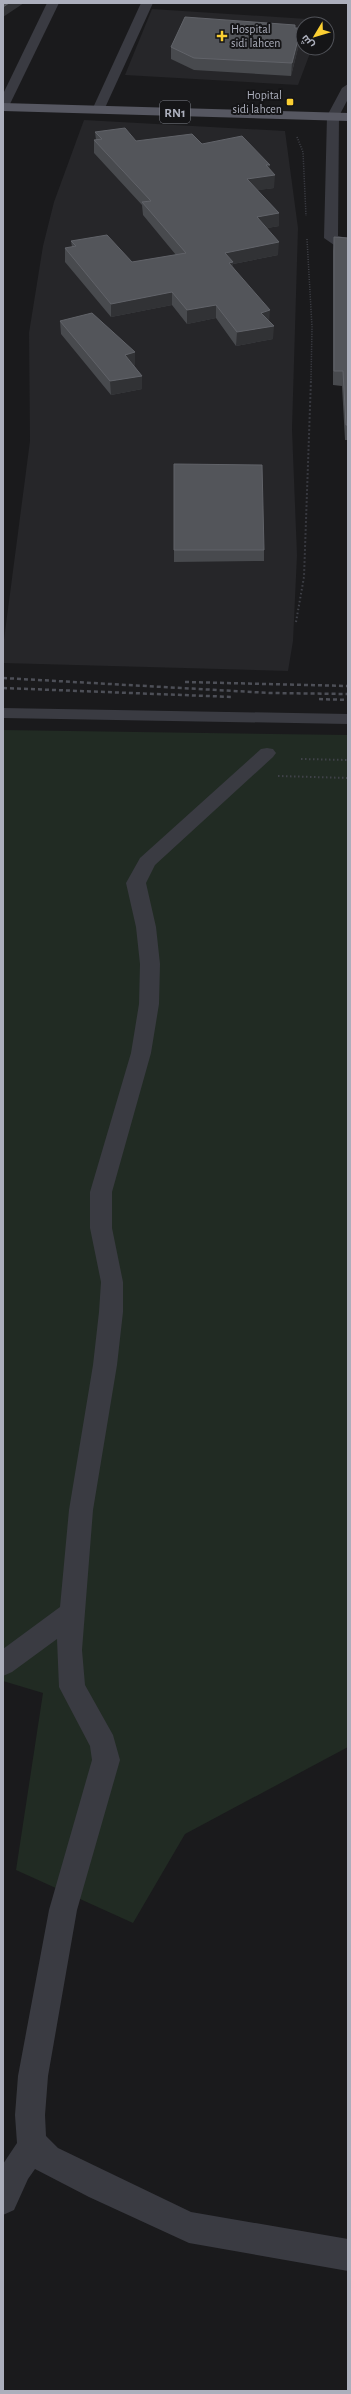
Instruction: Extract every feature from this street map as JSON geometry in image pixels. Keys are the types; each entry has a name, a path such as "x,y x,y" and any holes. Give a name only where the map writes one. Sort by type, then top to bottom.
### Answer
{"main road":[{"name":"RN1","path":"3,106 348,117"}],"street":[{"path":"3,106 53,3"},
{"path":"98,110 147,3"},
{"path":"348,88 333,116 332,238 339,242 348,242"},
{"path":"333,157 348,158"},
{"path":"3,714 152,714 348,719"},
{"path":"267,753 147,862 136,884 146,927 150,964 149,1004 141,1053 101,1192 101,1228 112,1282 111,1312 105,1365 81,1510 69,1650 72,1687 103,1744 106,1760 63,1910 33,2076 30,2114 34,2146 47,2159 100,2186 189,2227 348,2255"},
{"path":"3,1664 72,1613"},
{"path":"3,2199 17,2168 34,2146"}],"path":[{"path":"279,115 297,137 302,148 306,224"},
{"path":"296,622 304,576 312,327 307,232"},
{"path":"301,758 348,760"},
{"path":"241,776 348,778"}],"shaded area":[{"name":"Hospital sidi lahcen","path":"152,9 295,18 295,56 309,56 298,85 125,75"},
{"path":"84,120 285,131 298,228 292,429 297,555 293,641 288,671 3,663 3,647 30,441 29,333 43,246 54,202"},
{"path":"3,730 348,735 348,1747 185,1834 133,1923 16,1870 43,1693 3,1681"}],"building":[{"path":"3,3 9,3 3,7"},
{"path":"185,17 295,25 295,51 292,63 194,58 171,47"},
{"path":"125,128 136,141 192,134 202,144 242,136 270,165 266,165 275,175 247,179 279,213 257,217 279,242 225,253 233,262 229,263 270,310 261,313 274,326 237,332 216,305 187,310 172,292 111,304 65,248 76,246 71,241 107,235 132,262 186,253 142,202 151,201 94,140 102,139 95,132"},
{"path":"334,237 348,238 348,425 346,425 343,371 334,371"},
{"path":"92,313 135,352 125,355 142,376 110,381 60,321"},
{"path":"174,464 262,465 264,550 174,550"}],"railway":[{"path":"3,678 270,693 348,694"},
{"path":"185,682 348,686"},
{"path":"3,688 233,697"},
{"path":"319,699 348,700"}],"place":[{"name":"Hospital sidi lahcen","path":"222,36"},
{"name":"Hopital sidi lahcen","path":"290,102"}]}
